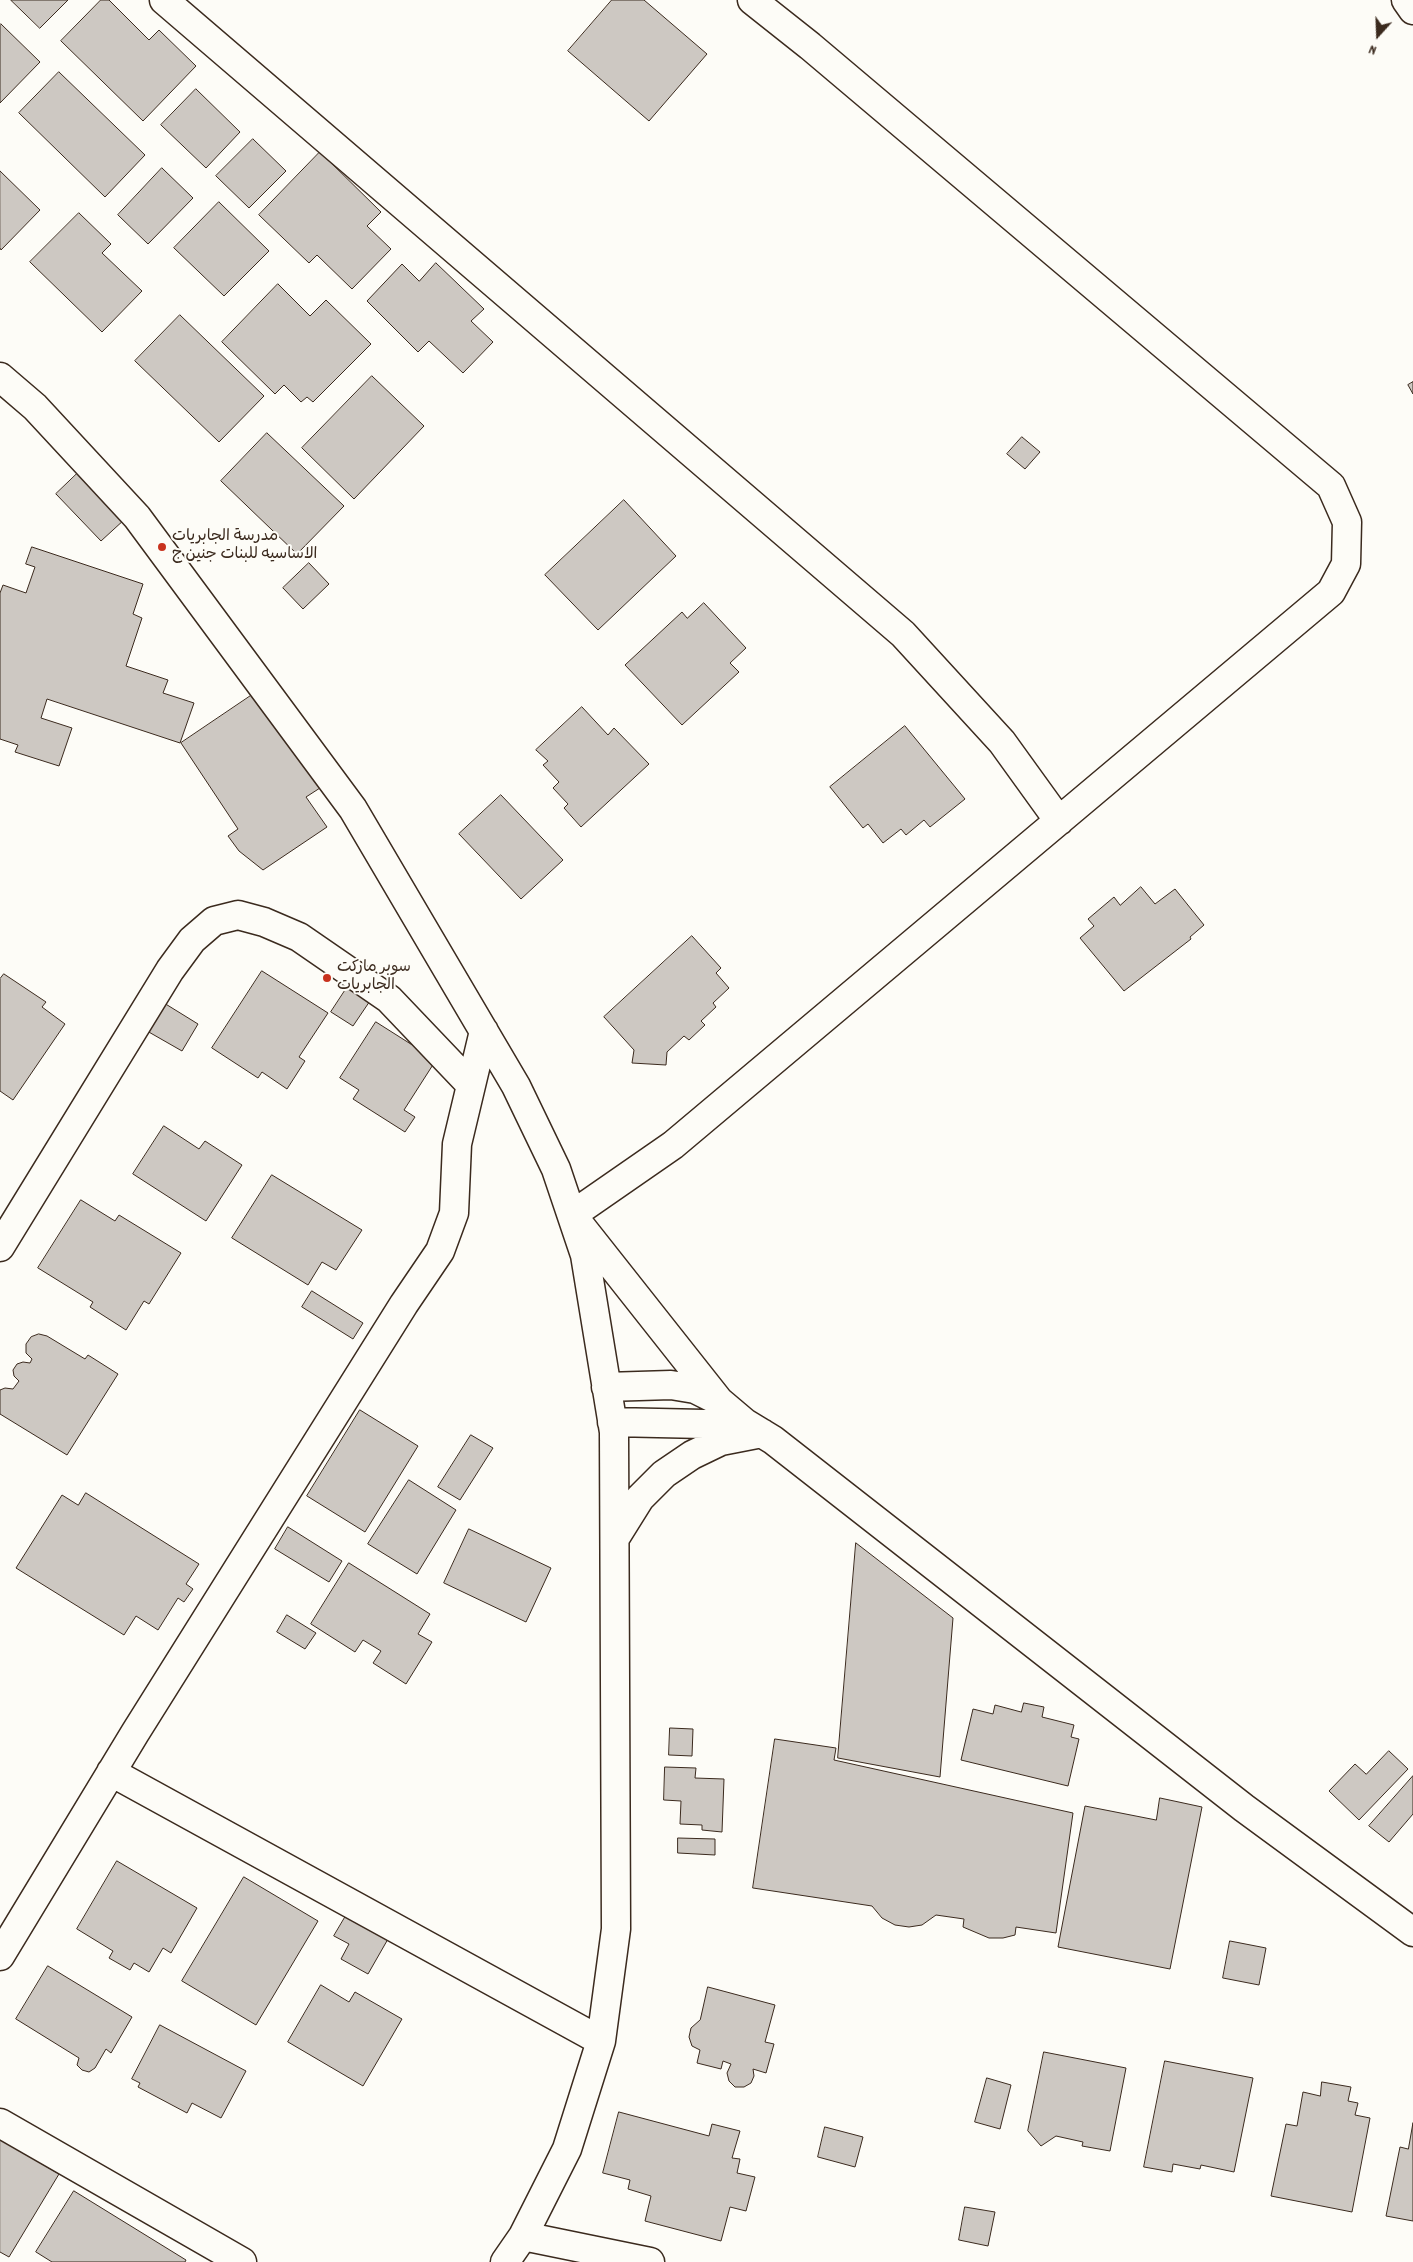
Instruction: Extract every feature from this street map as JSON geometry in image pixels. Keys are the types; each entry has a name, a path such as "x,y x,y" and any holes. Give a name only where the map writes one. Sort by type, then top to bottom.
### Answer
{"street":[{"path":"164,0 903,634 1002,742 1059,821"},
{"path":"572,1215 673,1144 1059,821 1331,592 1346,564 1347,522 1331,486 810,46 752,0"},
{"path":"1406,0 1413,10"},
{"path":"0,377 35,406 137,518 354,809 516,1086 556,1169 585,1255 612,1422 615,1538 616,1929 600,2040 567,2149 523,2236 505,2262"},
{"path":"0,1247 170,970 192,940 214,921 238,915 264,922 299,937 389,999 471,1084"},
{"path":"0,1956 111,1772 404,1304 440,1251 454,1213 457,1144 484,1031"},
{"path":"572,1215 719,1401"},
{"path":"606,1387 672,1385 695,1389 719,1401 1244,1808 1413,1932"},
{"path":"612,1422 704,1424 754,1428"},
{"path":"615,1538 640,1498 664,1474 692,1455 754,1428"},
{"path":"111,1772 600,2040"},
{"path":"0,2124 242,2262"},
{"path":"523,2236 650,2262"}],"building":[{"path":"11,0 68,0 40,28"},
{"path":"101,0 109,0 149,40 159,30 196,66 143,121 61,41"},
{"path":"612,0 644,0 707,54 649,121 568,51"},
{"path":"0,25 40,62 0,103"},
{"path":"59,72 145,155 105,197 19,113"},
{"path":"196,89 240,132 206,168 161,125"},
{"path":"253,139 286,171 249,208 216,176"},
{"path":"320,152 381,212 367,226 391,249 352,289 317,255 309,263 259,215"},
{"path":"162,168 193,198 148,244 118,215"},
{"path":"0,171 40,210 1,250 0,248"},
{"path":"219,202 269,251 224,296 174,248"},
{"path":"79,213 111,244 102,253 142,291 102,332 30,262"},
{"path":"436,263 484,309 471,321 493,342 463,373 429,341 418,352 367,301 402,264 419,281"},
{"path":"278,284 310,316 326,300 371,344 313,402 307,397 301,402 284,385 275,394 222,342"},
{"path":"180,315 264,396 219,442 135,361"},
{"path":"372,376 424,426 354,499 302,448"},
{"path":"1413,382 1413,394 1408,385"},
{"path":"267,433 344,506 297,554 221,481"},
{"path":"1022,437 1040,452 1025,469 1007,454"},
{"path":"80,471 125,519 101,541 56,494"},
{"path":"624,500 676,556 598,630 545,575"},
{"path":"32,547 143,584 133,614 142,618 126,666 168,680 163,693 194,703 180,743 47,699 41,718 72,728 59,766 15,752 18,745 0,739 0,593 3,585 26,593 35,567 26,564"},
{"path":"309,563 329,584 303,609 283,588"},
{"path":"704,603 746,648 730,663 739,672 682,725 625,665 682,612 687,618"},
{"path":"255,693 320,788 306,797 327,827 263,870 239,851 228,836 238,829 181,743"},
{"path":"582,707 608,735 614,728 649,764 581,827 564,808 568,804 553,788 559,782 543,765 548,761 536,750"},
{"path":"905,726 965,799 930,827 924,820 906,835 901,829 883,843 868,824 863,828 830,787"},
{"path":"501,795 563,860 521,899 459,834"},
{"path":"1141,887 1155,904 1175,889 1204,925 1190,937 1191,939 1124,991 1080,938 1094,926 1088,919 1114,897 1120,905"},
{"path":"692,936 721,968 716,973 729,988 713,1003 716,1007 701,1021 705,1025 689,1040 684,1036 667,1052 666,1065 632,1063 634,1050 604,1017"},
{"path":"262,971 328,1013 299,1057 305,1061 287,1089 262,1072 258,1078 212,1048"},
{"path":"4,974 46,1002 42,1007 65,1024 13,1100 0,1091 0,979"},
{"path":"352,980 374,995 353,1026 331,1012"},
{"path":"164,1003 198,1024 182,1051 147,1031"},
{"path":"376,1022 436,1060 404,1110 415,1117 405,1132 353,1099 359,1090 340,1078"},
{"path":"164,1126 199,1149 205,1141 242,1165 206,1221 133,1174"},
{"path":"272,1175 362,1230 336,1270 322,1262 308,1285 232,1238"},
{"path":"81,1200 115,1221 119,1215 181,1253 149,1304 144,1301 126,1330 90,1307 93,1302 38,1268"},
{"path":"312,1291 363,1323 353,1339 302,1307"},
{"path":"39,1334 47,1336 85,1359 88,1355 118,1374 67,1455 0,1414 0,1390 5,1388 13,1389 19,1381 14,1376 13,1370 17,1364 23,1362 30,1363 32,1359 26,1353 26,1344 31,1337"},
{"path":"360,1410 418,1446 365,1532 307,1496"},
{"path":"471,1435 493,1448 460,1500 438,1487"},
{"path":"409,1480 456,1510 417,1574 368,1544"},
{"path":"86,1493 199,1564 186,1584 193,1589 184,1602 178,1598 158,1630 136,1616 124,1635 16,1568 62,1495 78,1505"},
{"path":"288,1527 342,1561 329,1582 275,1549"},
{"path":"469,1529 551,1568 526,1622 444,1583"},
{"path":"856,1543 953,1618 940,1777 838,1758"},
{"path":"349,1563 430,1614 418,1634 432,1642 406,1684 373,1663 381,1651 363,1640 355,1652 311,1624"},
{"path":"287,1615 316,1633 305,1649 277,1632"},
{"path":"1024,1703 1044,1707 1042,1717 1074,1725 1071,1737 1079,1739 1068,1786 961,1760 973,1709 993,1714 995,1705 1021,1712"},
{"path":"670,1728 693,1729 692,1756 669,1755"},
{"path":"775,1739 836,1748 834,1760 1073,1813 1056,1933 1016,1927 1015,1935 1003,1938 989,1938 963,1927 964,1919 936,1915 922,1925 909,1927 895,1925 882,1918 872,1906 753,1888"},
{"path":"1389,1751 1408,1769 1359,1820 1329,1791 1355,1764 1366,1774"},
{"path":"665,1767 696,1768 695,1778 724,1779 722,1832 702,1830 702,1825 680,1824 681,1801 664,1800"},
{"path":"1413,1776 1413,1814 1389,1842 1369,1826"},
{"path":"1160,1798 1202,1807 1170,1969 1058,1947 1085,1806 1156,1820"},
{"path":"678,1838 715,1839 715,1855 678,1853"},
{"path":"117,1861 197,1908 171,1953 163,1948 149,1972 134,1963 130,1970 109,1958 113,1951 77,1929"},
{"path":"244,1877 318,1921 256,2025 182,1981"},
{"path":"350,1909 392,1932 368,1974 341,1959 349,1944 334,1936"},
{"path":"1230,1941 1266,1948 1259,1985 1223,1978"},
{"path":"48,1966 132,2017 111,2053 106,2049 95,2068 89,2072 82,2070 77,2065 79,2058 16,2019"},
{"path":"321,1985 349,2002 355,1992 402,2019 363,2086 288,2042"},
{"path":"708,1987 775,2005 765,2042 774,2044 766,2073 753,2069 754,2076 751,2083 744,2087 735,2087 729,2081 727,2073 731,2064 723,2061 721,2069 697,2063 700,2050 692,2046 689,2037 691,2028 700,2020"},
{"path":"160,2025 246,2071 221,2118 192,2103 187,2113 138,2087 140,2083 132,2079"},
{"path":"1044,2052 1126,2068 1110,2151 1082,2146 1083,2142 1056,2136 1041,2146 1028,2131"},
{"path":"1165,2061 1253,2078 1234,2172 1201,2165 1200,2169 1173,2164 1172,2172 1144,2167"},
{"path":"987,2078 1011,2085 1000,2129 975,2122"},
{"path":"1322,2082 1351,2087 1348,2101 1358,2103 1355,2115 1370,2118 1352,2212 1271,2196 1286,2124 1297,2126 1303,2092 1320,2096"},
{"path":"619,2112 709,2136 712,2124 740,2131 732,2158 740,2159 737,2173 755,2177 746,2211 730,2207 721,2241 645,2221 651,2196 628,2189 630,2180 603,2173"},
{"path":"1413,2123 1413,2221 1386,2216 1400,2147 1408,2149"},
{"path":"825,2127 863,2137 855,2167 818,2157"},
{"path":"0,2139 59,2174 9,2257 0,2252"},
{"path":"74,2191 186,2260 185,2262 52,2262 36,2252"},
{"path":"965,2207 995,2212 988,2246 959,2240"}],"place":[{"name":"مدرسة الجابريات الاساسيه للبنات جنين ج","path":"162,547"},
{"name":"سوبر ماركت الجابريات","path":"327,978"}]}
